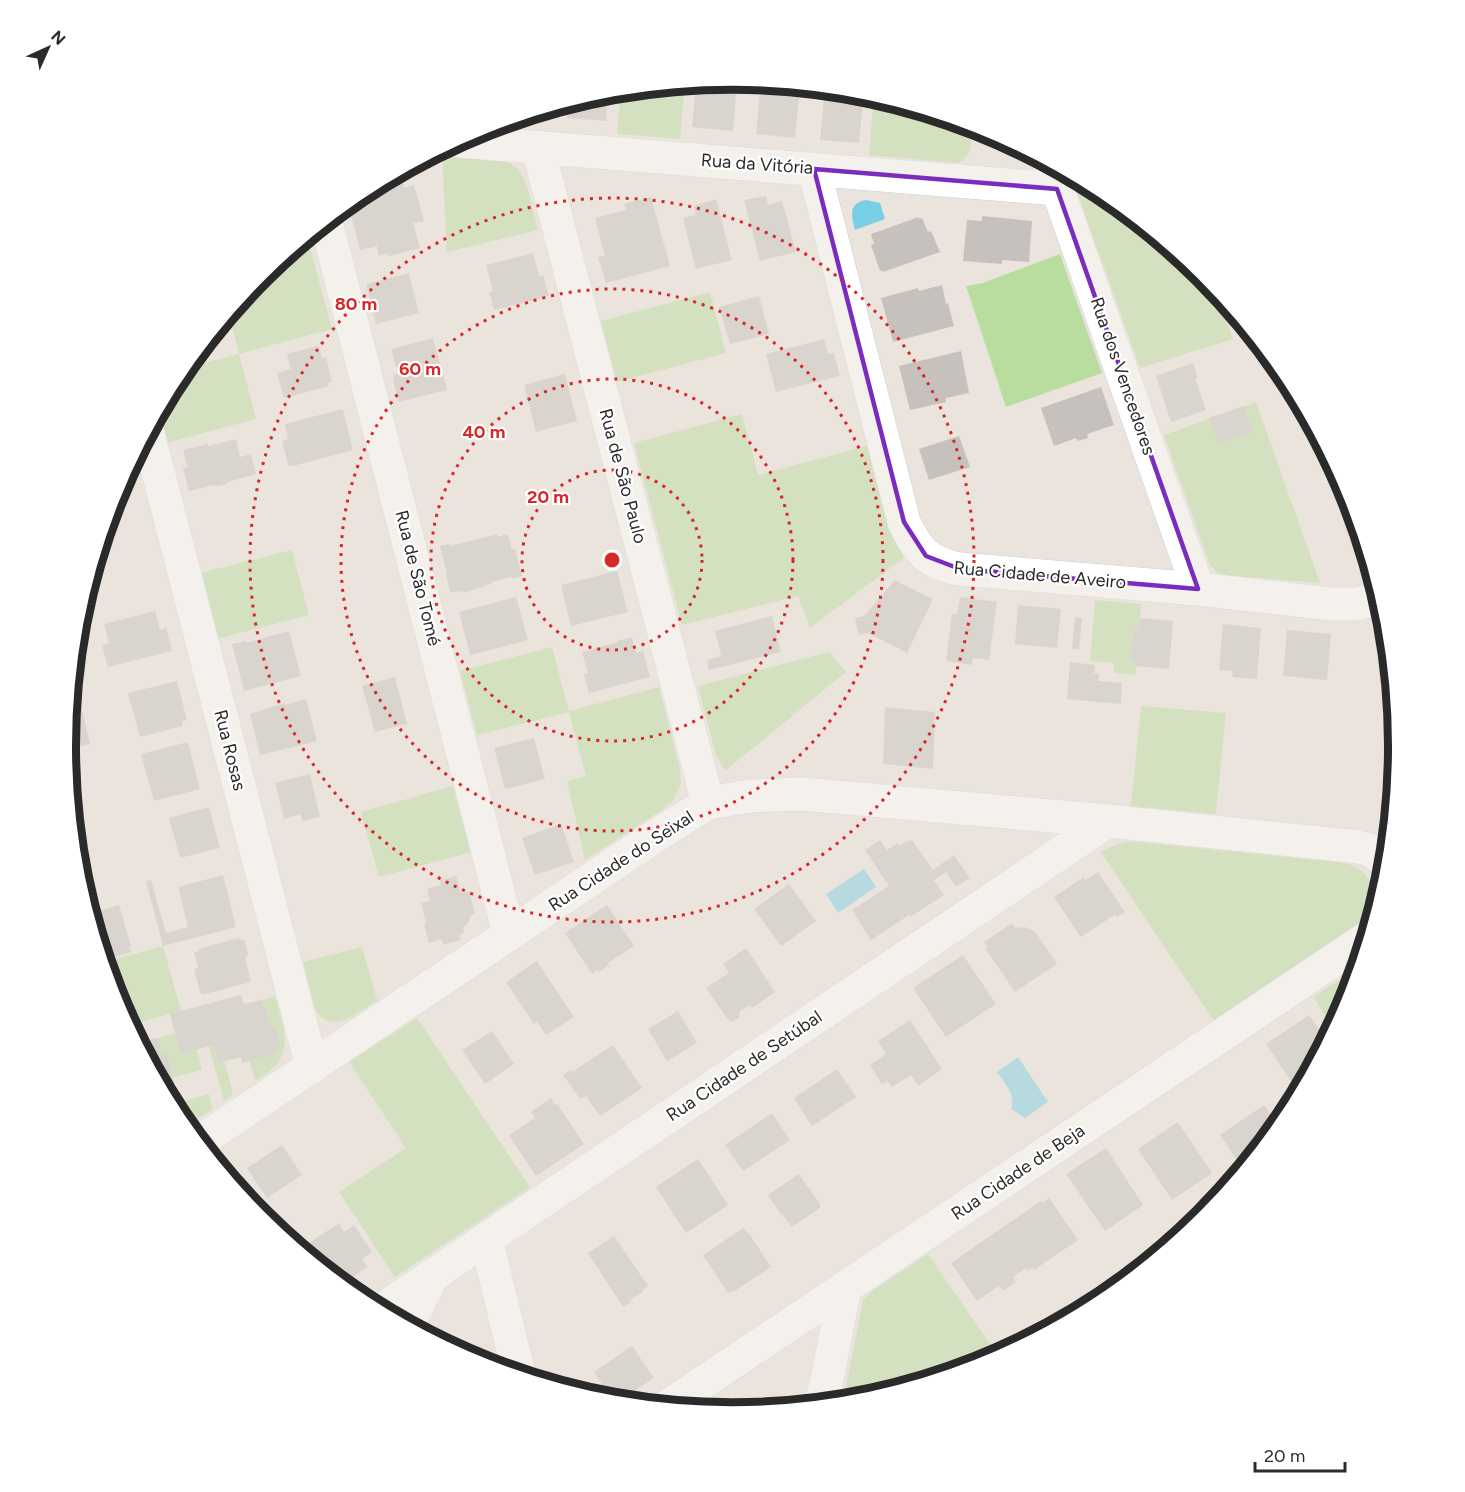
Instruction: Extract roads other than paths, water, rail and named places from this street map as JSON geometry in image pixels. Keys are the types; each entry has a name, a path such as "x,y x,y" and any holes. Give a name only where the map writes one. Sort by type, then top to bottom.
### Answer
{"street":[{"name":"Rua da Vitória","path":"476,143 814,169 1052,176"},
{"name":"Rua de São Paulo","path":"538,148 708,803"},
{"name":"Rua Cidade de Aveiro","path":"814,169 904,522 912,540 926,556 942,566 960,569 1198,589 1332,604 1357,604 1372,600"},
{"name":"Rua dos Vencedores","path":"1052,176 1198,589"},
{"name":"Rua de São Tomé","path":"328,230 510,934"},
{"name":"Rua Rosas","path":"149,446 312,1067"},
{"name":"Rua Cidade do Seixal","path":"206,1137 708,803 750,796 802,794 1108,821"},
{"path":"1108,821 1359,847 1373,851 1379,856"},
{"name":"Rua Cidade de Setúbal","path":"389,1305 1108,821"},
{"name":"Rua Cidade de Beja","path":"678,1400 1358,944"},
{"path":"486,1239 517,1365"},
{"path":"411,1318 433,1275"},
{"path":"823,1395 845,1287"}],"water":[{"path":"866,200 880,203 885,219 855,230 853,208 856,204"},
{"path":"864,869 876,887 838,913 826,894"},
{"path":"1018,1057 1048,1102 1025,1118 1011,1109 1011,1094 997,1072"}]}
